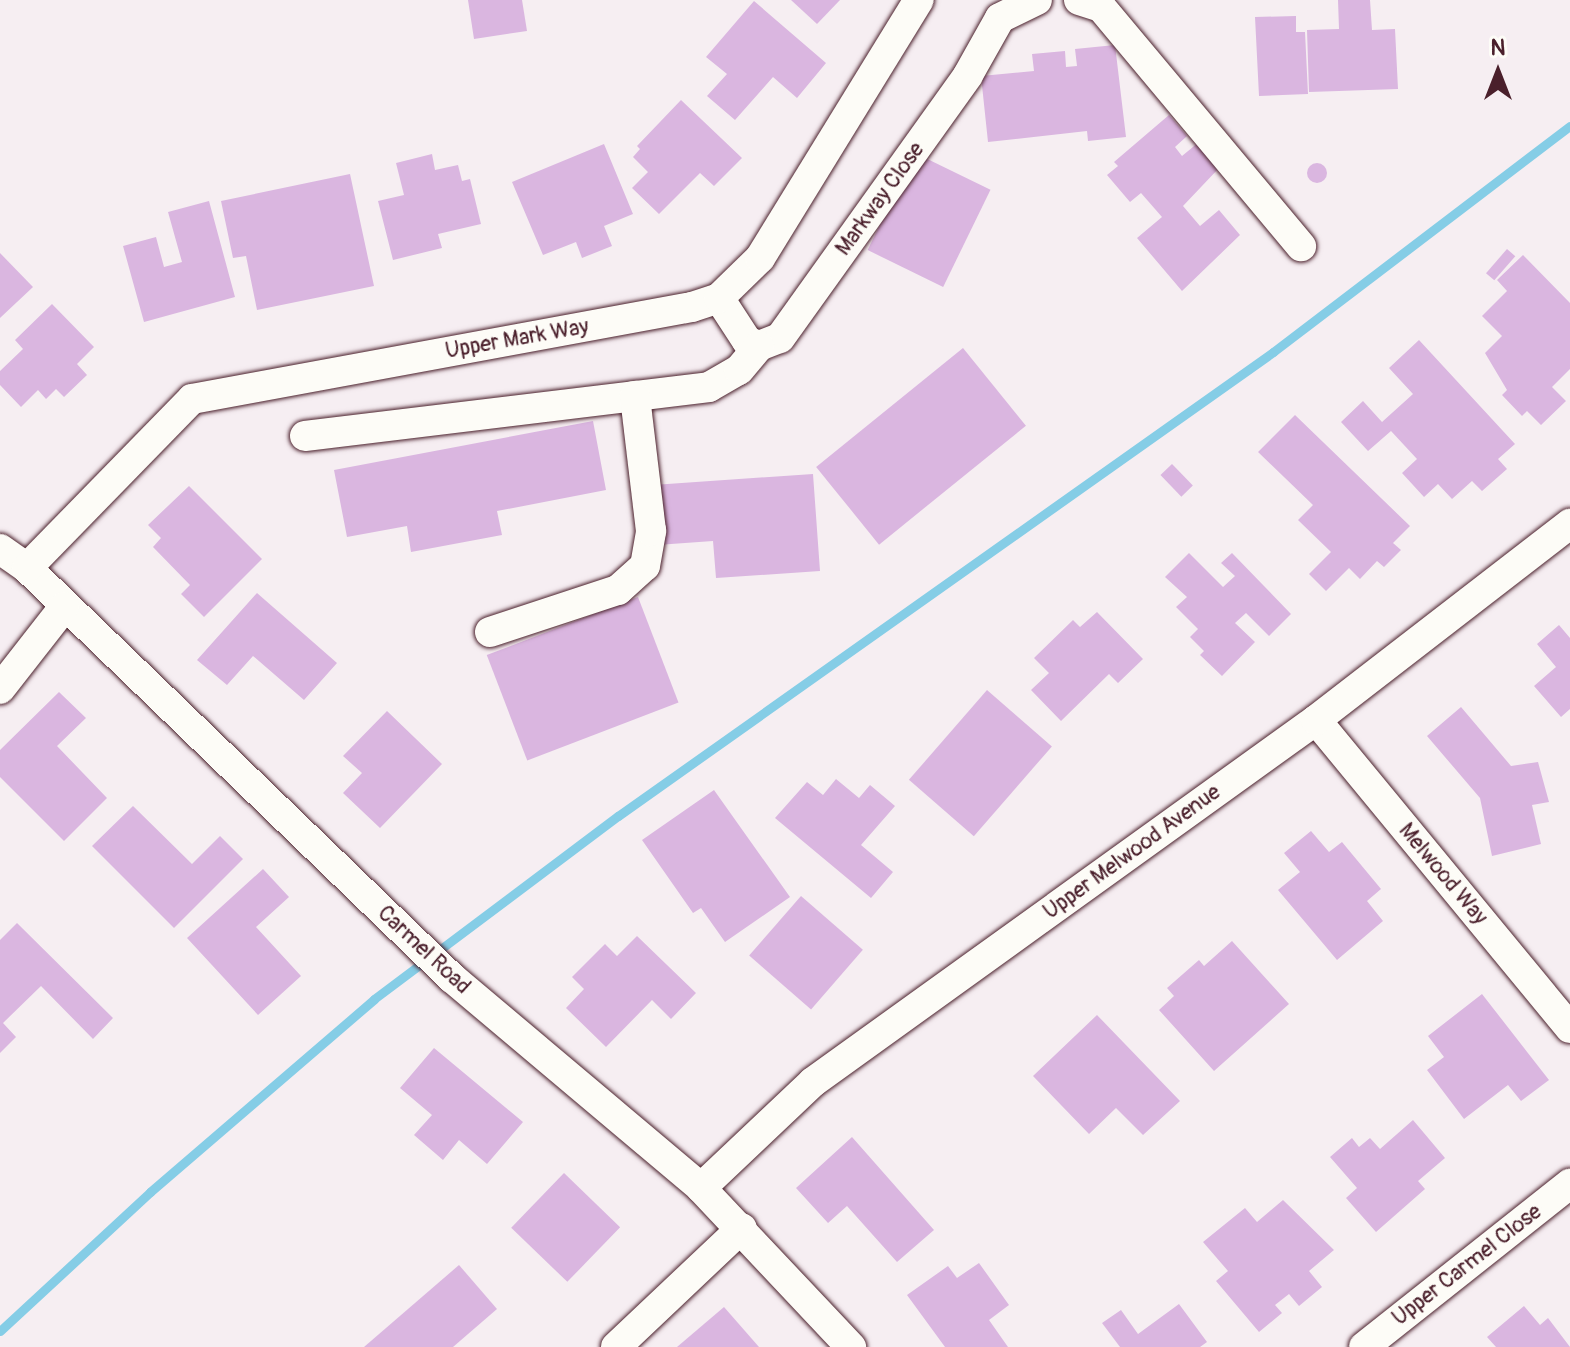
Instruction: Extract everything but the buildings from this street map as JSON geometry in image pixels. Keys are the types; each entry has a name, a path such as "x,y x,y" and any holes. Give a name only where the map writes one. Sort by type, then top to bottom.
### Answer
{"street":[{"name":"Upper Mark Way","path":"27,568 192,399 692,307 719,298 760,258 919,0"},
{"name":"Markway Close","path":"305,436 718,384 739,370 759,346 780,338 968,75 1000,18 1037,0"},
{"path":"1079,0 1101,7 1301,246"},
{"path":"719,298 739,335 759,346"},
{"path":"490,632 618,590 645,566 651,531 635,396"},
{"name":"Upper Melwood Avenue","path":"701,1188 813,1082 1316,720 1570,524"},
{"name":"Carmel Road","path":"0,549 27,568 452,978 701,1188 851,1347"},
{"path":"0,689 64,607"},
{"name":"Melwood Way","path":"1316,720 1570,1028"},
{"name":"Upper Carmel Close","path":"1364,1347 1570,1184"},
{"path":"616,1347 742,1228"}],"waterway":[{"path":"0,1331 150,1192 374,999 618,816 1273,352 1570,126"}]}
